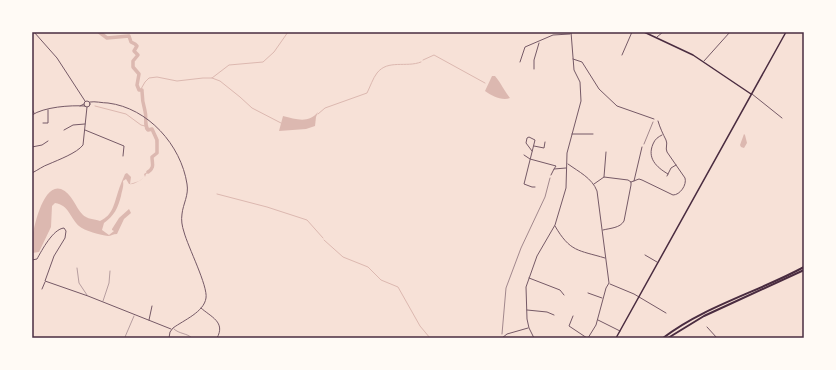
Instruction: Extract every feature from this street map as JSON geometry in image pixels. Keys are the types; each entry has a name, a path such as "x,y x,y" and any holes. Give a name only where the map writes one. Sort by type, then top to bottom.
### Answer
{"highway":[{"path":"663,338 700,315 804,267"},
{"path":"668,338 704,316 779,283 804,270"}],"main road":[{"path":"644,32 693,55 751,94"},
{"path":"616,338 786,32"}],"street":[{"path":"34,32 57,58 82,95 85,101 84,104 80,106"},
{"path":"622,55 632,32"},
{"path":"656,38 663,32"},
{"path":"703,62 730,32"},
{"path":"520,62 525,47 553,35 571,33 574,70 580,82 580,101 566,153 566,188 555,225 537,256 526,287 526,310 529,328 534,338"},
{"path":"534,69 534,60 539,41"},
{"path":"572,59 582,62 599,89 617,106 654,119"},
{"path":"751,94 782,118"},
{"path":"82,95 90,102 126,107 147,119 160,130 169,142 179,158 185,174 187,195 182,213 182,225 206,291 206,300 201,308 171,330 169,338"},
{"path":"32,174 79,149 83,145 87,107 95,102"},
{"path":"32,115 48,110 80,106 87,107"},
{"path":"32,109 35,113"},
{"path":"43,123 48,123 48,110"},
{"path":"594,184 604,177 628,180 630,182 639,179 673,195 676,196 680,193 686,180 667,152 666,141 662,135 658,121"},
{"path":"64,130 73,124 85,124"},
{"path":"85,130 124,146 123,156"},
{"path":"572,134 593,134"},
{"path":"662,135 659,136 654,142 651,149 651,155 655,163 668,175 671,168 677,165"},
{"path":"532,151 526,143 529,137 535,140 524,184 535,187"},
{"path":"32,147 42,145 48,141"},
{"path":"534,146 544,148 545,142"},
{"path":"634,181 642,147"},
{"path":"604,177 606,152"},
{"path":"524,155 530,159 556,166 551,175"},
{"path":"567,164 588,178 594,184 598,196 609,284 606,288 598,320 587,338 569,326 573,316"},
{"path":"554,169 567,168"},
{"path":"603,231 619,226 624,221 631,185 630,182"},
{"path":"555,225 564,240 572,248 606,259"},
{"path":"32,260 37,259 50,239 63,227 66,230 66,235 54,256 42,288"},
{"path":"645,255 658,262"},
{"path":"529,278 560,290 564,295"},
{"path":"45,281 88,296 171,330"},
{"path":"609,284 639,296 666,313"},
{"path":"588,293 603,299"},
{"path":"149,320 152,306"},
{"path":"201,308 215,318 220,329 220,333 217,338"},
{"path":"526,310 547,312 554,315"},
{"path":"598,320 620,331"},
{"path":"706,327 717,338"},
{"path":"502,338 507,334 529,328"}],"lane":[{"path":"77,268 80,286 88,296"},
{"path":"102,302 109,283 110,271"},
{"path":"125,337 135,315"},
{"path":"173,328 176,331 192,338"}],"path":[{"path":"642,147 654,119"},
{"path":"502,338 506,288 521,248 545,197 551,175"}],"shaded area":[{"path":"98,32 108,38 129,36 131,42 136,45 137,47 134,51 138,55 133,62 133,66 132,64 133,61 137,56 133,50 136,46 131,43 128,37 107,39"},
{"path":"135,71 139,74 139,90 136,86 138,74"},
{"path":"492,76 495,76 510,98 497,98 485,91"},
{"path":"142,97 146,116 142,104"},
{"path":"318,112 315,126 306,129 279,131 283,116 302,120 314,116"},
{"path":"144,121 147,129 152,129 154,135 151,130 147,131 145,129"},
{"path":"744,134 747,143 744,148 740,145"},
{"path":"157,151 152,158 153,169 146,174 145,177 144,174 152,167 151,158"},
{"path":"127,173 131,177 130,184 126,179 123,181 123,188 117,208 113,215 104,223 102,230 109,235 114,231 112,229 119,218 129,209 131,213 124,219 117,234 108,236 85,230 76,223 63,206 55,203 52,206 51,227 39,252 32,253 32,240 37,216 44,199 49,193 55,189 65,191 83,215 100,221 108,216 112,209 125,174"}],"waterway":[{"path":"99,32 107,38 129,36 131,42 137,46 134,51 138,55 133,61 133,67 139,74 137,85 139,90 142,90 147,128 148,130 152,129 157,140 157,153 152,157 153,164 148,172"},
{"path":"141,89 149,78 157,77 177,81 212,78 229,65 263,62 274,52 288,32"},
{"path":"423,60 434,55 485,83"},
{"path":"318,114 325,108 367,93 377,73 386,66 415,64 421,62"},
{"path":"212,78 220,81 252,108 281,123"},
{"path":"95,106 126,114 141,125 145,126"},
{"path":"217,194 267,207 307,220 323,238"},
{"path":"324,240 343,257 368,267 381,280 398,287 420,326 430,338"}]}
